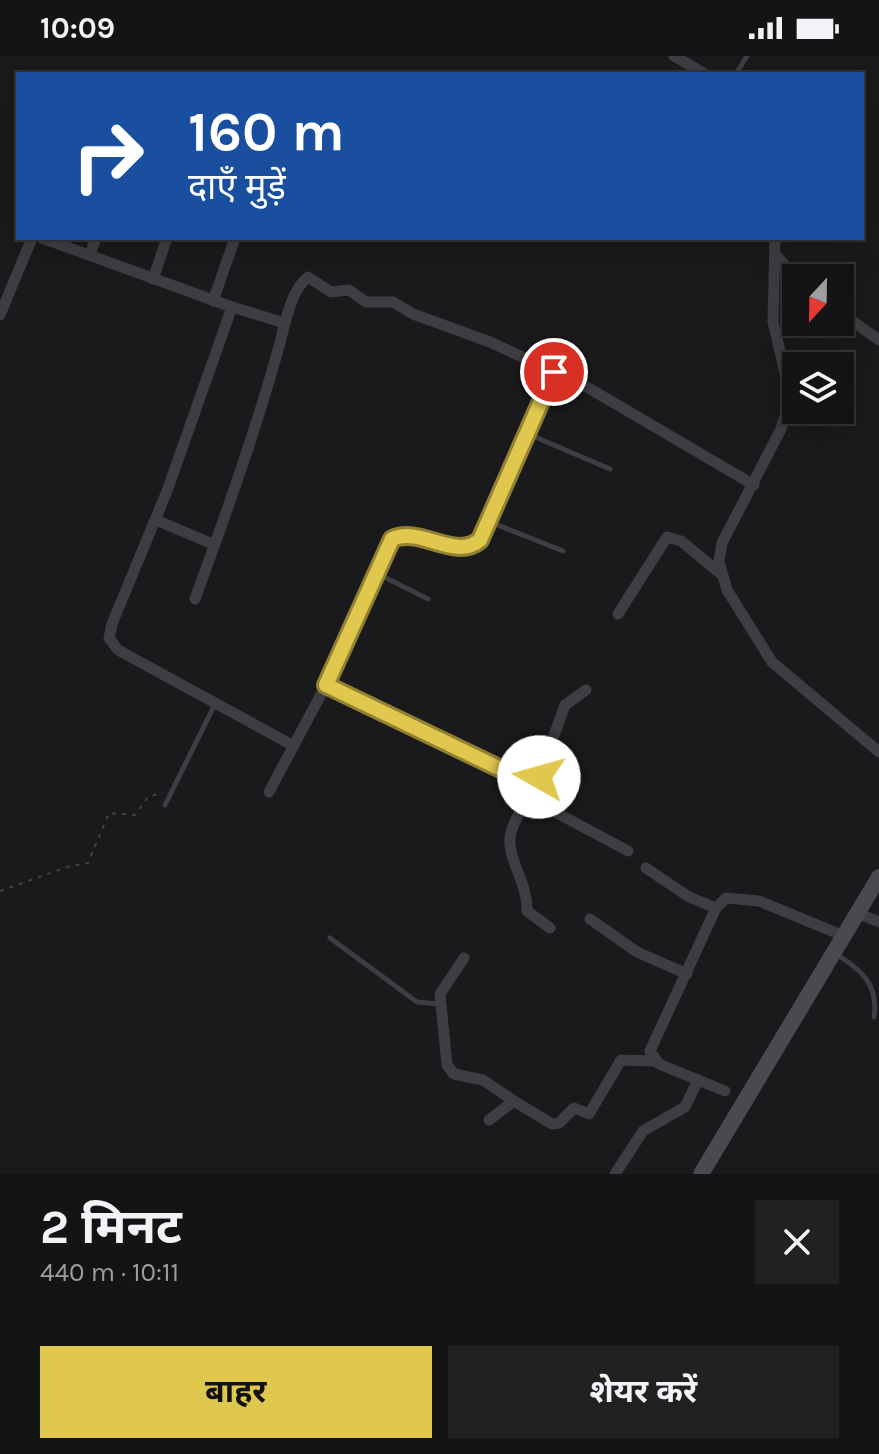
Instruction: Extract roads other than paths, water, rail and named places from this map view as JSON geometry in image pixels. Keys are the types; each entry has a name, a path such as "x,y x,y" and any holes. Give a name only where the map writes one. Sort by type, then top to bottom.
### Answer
{"street":[{"path":"674,56 702,72"},
{"path":"0,315 31,240"},
{"path":"48,240 213,301 285,323"},
{"path":"90,254 95,240"},
{"path":"153,279 166,240"},
{"path":"213,301 234,240"},
{"path":"775,240 773,322 791,398 785,419 754,485 722,543 719,561 721,574 727,590 772,662 879,752"},
{"path":"777,256 784,264"},
{"path":"195,599 254,437 285,323 299,286 308,277 331,292 349,290 370,304 393,302 413,314 490,342 651,422 754,485"},
{"path":"232,307 156,520 109,638 118,650 294,746"},
{"path":"854,322 879,340"},
{"path":"269,792 326,685 385,547 400,535 464,548 480,540 554,372"},
{"path":"156,520 215,545"},
{"path":"618,614 667,537 681,541 721,574"},
{"path":"326,685 532,784 537,783 565,705 586,690"},
{"path":"532,784 510,836 511,847 528,892 527,911 550,928"},
{"path":"527,797 628,851"},
{"path":"646,868 689,897 716,908"},
{"path":"701,1174 879,877"},
{"path":"655,1061 650,1051 652,1044 716,908 726,898 759,901 844,936"},
{"path":"857,913 879,922"},
{"path":"590,919 637,952 687,974"},
{"path":"464,958 444,985 440,1004 450,1070 460,1077 483,1080 556,1125 574,1108 586,1113 592,1111 617,1065 625,1058 640,1063 655,1061 725,1091"},
{"path":"615,1174 643,1131 681,1112 698,1080"},
{"path":"489,1120 514,1101"}],"lane":[{"path":"527,434 610,469"},
{"path":"489,522 563,551"},
{"path":"375,573 428,599"},
{"path":"165,805 216,701"},
{"path":"330,938 417,1002 440,1004"},
{"path":"834,953 869,980 875,996 874,1017"}]}
